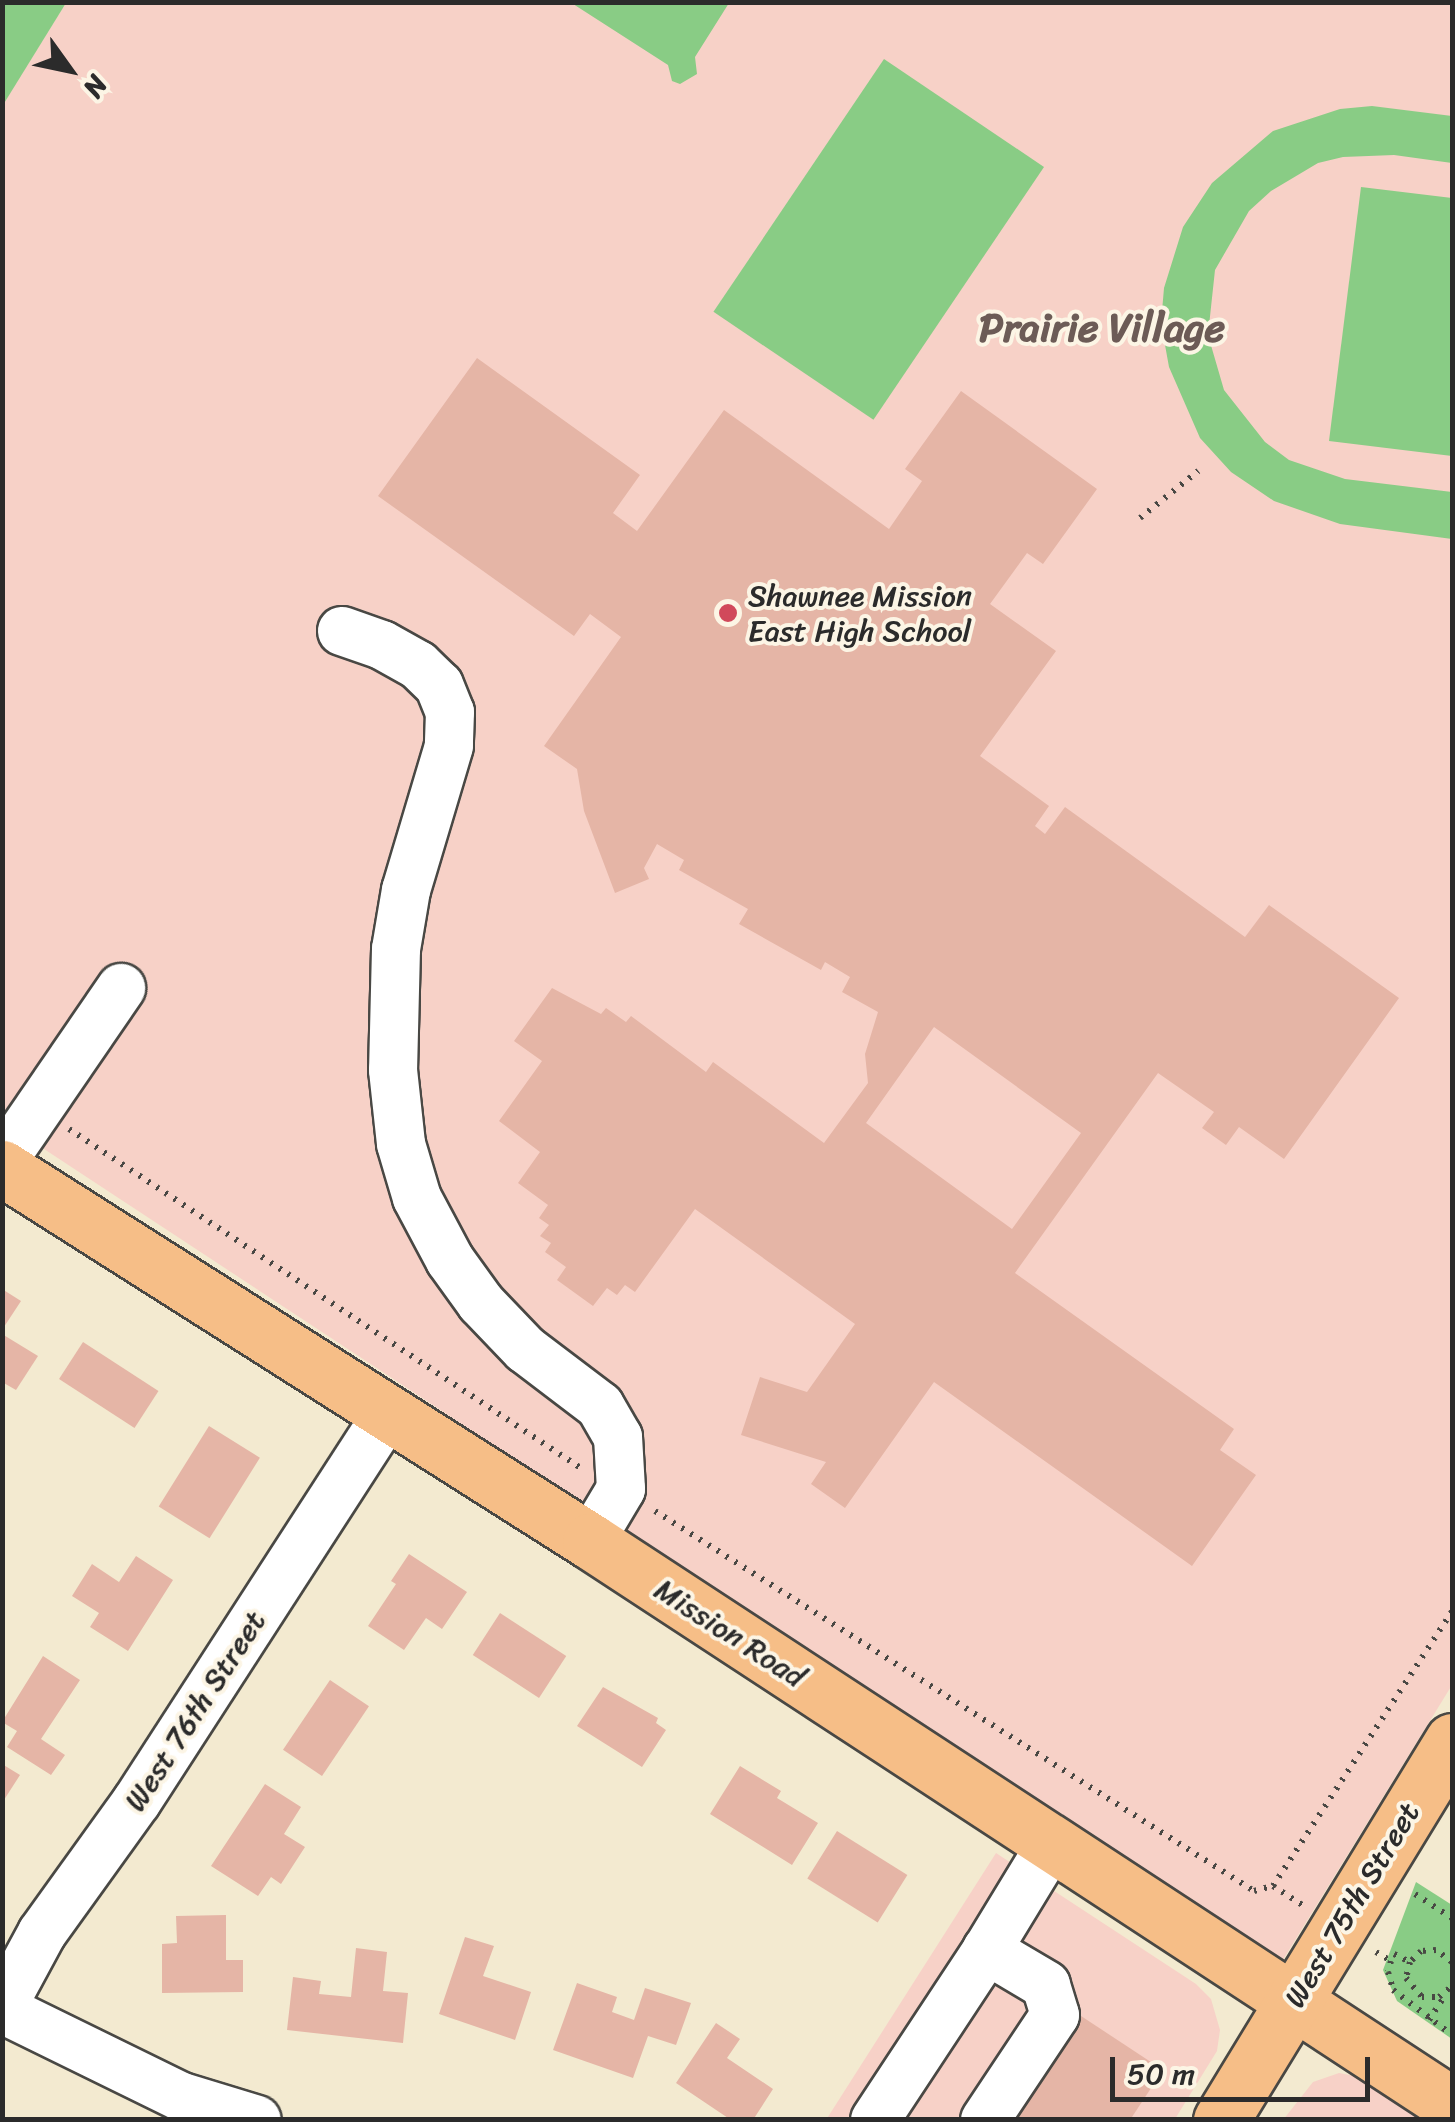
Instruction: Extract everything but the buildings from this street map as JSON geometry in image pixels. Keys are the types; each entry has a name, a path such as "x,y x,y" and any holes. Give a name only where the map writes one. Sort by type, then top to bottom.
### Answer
{"main road":[{"name":"Mission Road","path":"2,1165 590,1541 1452,2105"},
{"name":"West 75th Street","path":"1221,2120 1452,1741"}],"street":[{"path":"342,632 382,645 418,666 439,685 450,712 448,746 406,890 396,949 392,1070 401,1144 417,1198 450,1260 481,1303 525,1349 600,1406 618,1437 621,1489 590,1541"},
{"path":"2,1165 121,988"},
{"name":"West 76th Street","path":"2,2008 42,1933 137,1801 388,1413"},
{"path":"875,2120 1052,1843"},
{"path":"985,2120 1055,2015 1046,1984 987,1950"},
{"path":"2,2008 182,2097 257,2120"}],"path":[{"path":"1140,518 1198,471"},
{"path":"90,1140 580,1467"},
{"path":"672,1523 1254,1891 1273,1886 1452,1611"},
{"path":"1416,1894 1452,1918"},
{"path":"1451,1988 1430,1998 1415,1993 1406,1978 1410,1962 1428,1949 1443,1952 1452,1962"},
{"path":"1410,1962 1392,1958 1388,1972 1393,1990 1452,2035"},
{"path":"1429,2020 1451,1988"}],"shaded area":[{"name":"Shawnee Mission East High School","path":"66,3 1452,3 1452,1685 1281,1963 3,1122 2,105"},
{"path":"996,1853 1196,1984 1211,1999 1220,2030 1217,2051 1175,2119 826,2120"},
{"path":"1339,2073 1366,2078 1430,2120 1283,2120 1313,2082"}],"green space":[{"path":"570,2 729,3 695,57 697,74 680,84 672,81 668,65"},
{"path":"2,3 66,3 3,105"},
{"path":"884,59 1044,167 873,420 713,312"},
{"path":"1372,106 1452,116 1452,163 1394,155 1343,157 1318,163 1271,191 1249,211 1215,270 1208,335 1224,390 1265,442 1289,460 1345,479 1452,492 1452,539 1340,524 1274,501 1231,472 1200,438 1169,367 1161,323 1164,288 1183,227 1212,183 1273,131 1340,109"},
{"path":"1361,187 1452,198 1452,456 1329,441"},
{"path":"1416,1882 1452,1905 1452,2039 1397,2001 1383,1970"}],"place":[{"name":"Shawnee Mission East High School","path":"728,613"}],"district":[{"name":"Prairie Village","path":"1102,328"}]}
